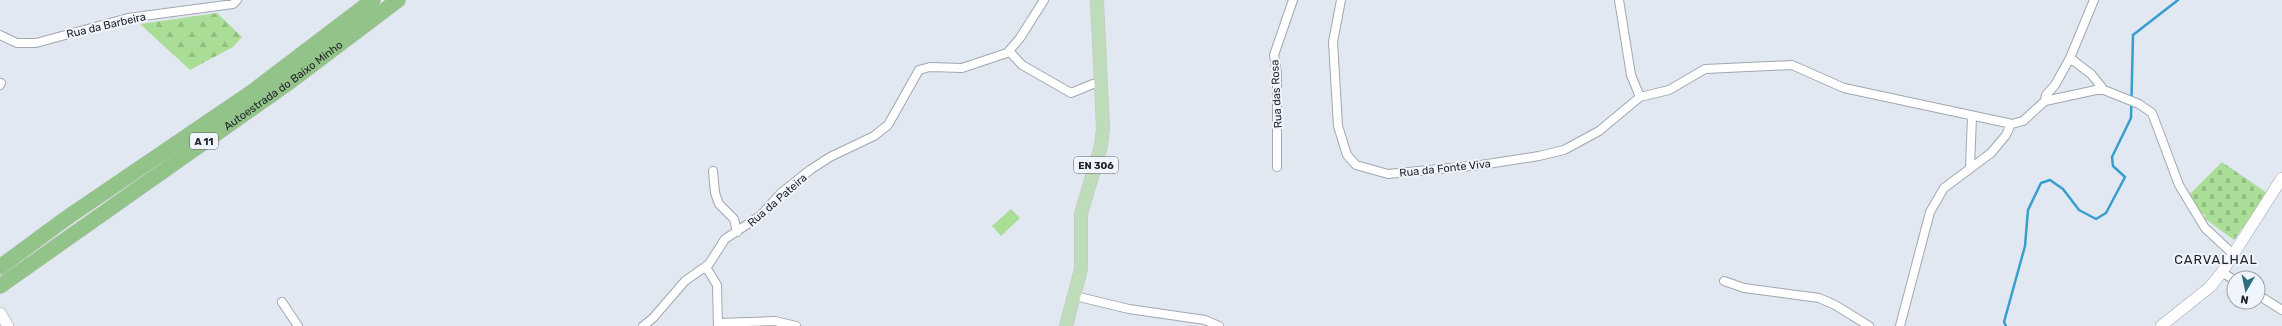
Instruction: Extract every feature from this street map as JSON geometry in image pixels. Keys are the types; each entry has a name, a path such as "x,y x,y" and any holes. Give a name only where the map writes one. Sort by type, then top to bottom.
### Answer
{"highway":[{"name":"Autoestrada do Baixo Minho","path":"0,267 68,217 252,92 372,0"},
{"name":"Autoestrada do Baixo Minho","path":"4,282 288,83 398,0"}],"main road":[{"name":"EN 306","path":"1066,326 1081,269 1081,214 1102,140 1097,0"}],"street":[{"name":"Rua da Barbeira","path":"0,35 17,43 36,43 128,18 233,4 237,0"},
{"path":"1044,0 1020,38 1009,51 1022,65 1071,93 1093,84 1101,84"},
{"name":"Rua das Rosa","path":"1278,167 1277,73 1274,55 1293,0"},
{"name":"Rua da Fonte Viva","path":"1341,0 1333,42 1338,126 1346,155 1356,165 1388,174 1412,173 1532,157 1564,150 1598,131 1640,97"},
{"path":"1619,0 1631,75 1640,97 1669,90 1705,69 1792,65 1844,88 2011,124 2022,121 2045,100 2046,95 2055,85 2070,58 2094,0"},
{"name":"Rua da Pateira","path":"643,326 653,318 684,281 706,267 725,239 760,216 781,193 810,170 830,157 874,136 888,125 919,70 930,67 962,68 1009,51"},
{"path":"2070,58 2091,74 2104,90"},
{"path":"2045,100 2104,90 2139,104 2152,113 2179,185 2205,228 2233,254"},
{"path":"1970,167 1972,116"},
{"path":"1900,326 1930,212 1944,188 1970,167 1991,153 2006,135 2011,124"},
{"path":"713,171 715,194 719,204 734,219 737,232"},
{"path":"2161,326 2210,287 2222,272 2282,178"},
{"path":"706,267 717,285 718,324 775,321 796,326"},
{"path":"2222,272 2226,275"},
{"path":"1724,281 1744,288 1819,298 1835,305 1869,326"},
{"path":"1075,296 1129,309 1205,320 1219,326"},
{"path":"2266,300 2282,310"},
{"path":"282,302 298,326"},
{"path":"0,313 8,326"}],"green space":[{"path":"217,13 242,37 233,47 190,70 140,24"},
{"path":"2222,162 2267,193 2234,240 2204,218 2206,216 2200,212 2190,194"},
{"path":"1011,209 1020,218 1001,236 992,226"}],"waterway":[{"path":"2006,326 2004,322 2025,246 2028,210 2041,183 2050,180 2063,189 2079,210 2096,219 2106,213 2125,177 2113,166 2112,157 2131,118 2133,35 2178,0"}],"district":[{"name":"CARVALHAL","path":"2216,259"}]}
